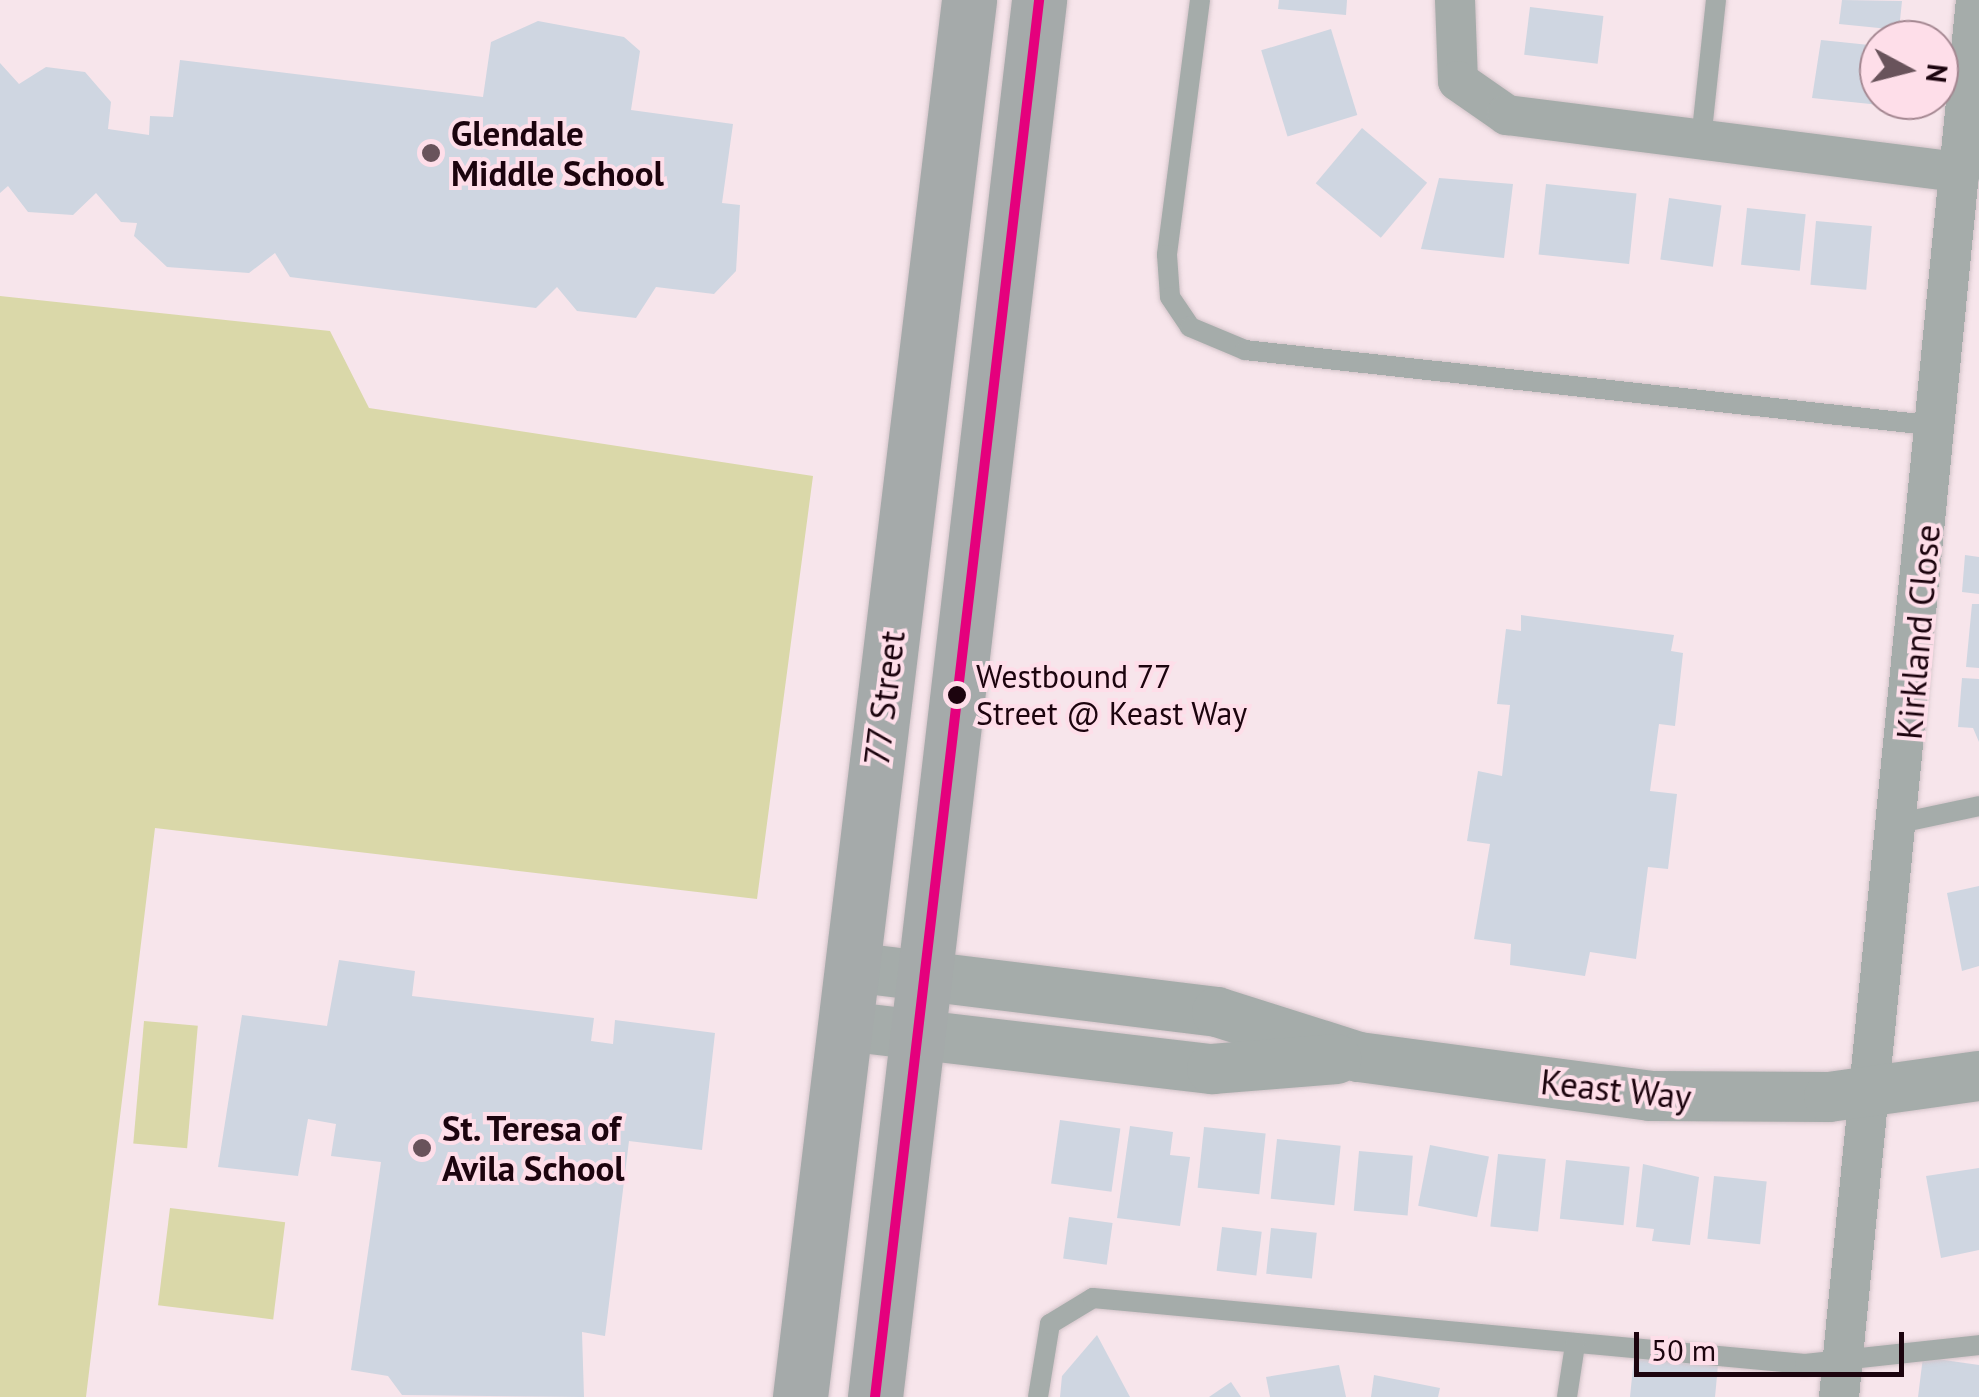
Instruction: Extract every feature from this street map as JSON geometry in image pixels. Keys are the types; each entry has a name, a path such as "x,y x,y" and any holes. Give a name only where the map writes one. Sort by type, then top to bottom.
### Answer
{"main road":[{"name":"77 Street","path":"800,1397 969,0"},
{"path":"875,1397 1039,0"}],"street":[{"path":"1455,0 1451,62 1486,107 1701,140 1960,172"},
{"name":"Kirkland Close","path":"1841,1378 1875,1092 1976,0"},
{"name":"Keast Way","path":"851,966 1217,1012 1359,1058 1650,1096 1875,1092 1979,1076"},
{"name":"Keast Way","path":"844,1026 1212,1069 1359,1058"}],"lane":[{"path":"1200,0 1167,255 1170,297 1190,327 1245,350 1938,426"},
{"path":"1701,140 1716,0"},
{"path":"1900,823 1979,806"},
{"path":"1038,1397 1050,1324 1093,1298 1574,1344 1841,1378 1979,1345"},
{"path":"1567,1397 1574,1344"}],"shaded area":[{"path":"0,296 330,331 369,408 813,476 757,899 155,828 86,1397 0,1397"},
{"path":"144,1021 198,1026 187,1148 133,1144"},
{"path":"170,1208 285,1222 273,1319 158,1305"}],"building":[{"path":"1279,0 1347,0 1346,15 1278,9"},
{"path":"1842,0 1902,1 1900,20 1859,20 1859,26 1839,24"},
{"path":"1530,7 1603,16 1598,64 1524,55"},
{"path":"538,21 624,37 640,51 631,110 733,124 722,203 740,205 736,271 714,294 656,287 636,318 577,311 557,287 536,308 290,277 275,253 249,273 167,267 134,236 137,223 121,222 96,193 73,215 28,212 8,186 0,193 0,63 19,84 46,67 85,72 111,102 108,129 149,135 150,116 173,117 180,60 483,97 491,42"},
{"path":"1331,29 1357,115 1288,136 1261,50"},
{"path":"1821,40 1859,44 1859,103 1812,98"},
{"path":"1362,128 1427,183 1381,238 1316,183"},
{"path":"1439,178 1513,184 1504,258 1421,249"},
{"path":"1546,184 1637,194 1629,264 1539,255"},
{"path":"1669,198 1721,205 1713,267 1660,259"},
{"path":"1747,208 1806,214 1800,271 1741,265"},
{"path":"1816,221 1872,226 1866,290 1810,285"},
{"path":"1965,555 1979,557 1979,594 1962,592"},
{"path":"1972,604 1979,604 1979,668 1966,667"},
{"path":"1521,615 1674,635 1671,651 1683,653 1675,726 1659,724 1650,791 1677,794 1668,869 1648,867 1636,959 1590,952 1585,976 1510,965 1511,944 1474,939 1490,844 1467,841 1478,771 1502,776 1510,705 1497,704 1506,629 1521,631"},
{"path":"1962,678 1979,679 1979,742 1973,728 1958,727"},
{"path":"1979,886 1979,966 1962,971 1947,893"},
{"path":"339,960 415,971 412,996 594,1018 591,1041 613,1044 615,1020 715,1033 702,1150 629,1141 605,1336 582,1332 584,1397 402,1395 388,1376 351,1370 381,1162 331,1156 336,1124 308,1119 298,1176 218,1167 242,1015 327,1026"},
{"path":"1060,1120 1120,1128 1111,1192 1051,1183"},
{"path":"1130,1126 1173,1132 1170,1155 1190,1157 1180,1226 1117,1218"},
{"path":"1204,1127 1266,1133 1259,1194 1198,1188"},
{"path":"1277,1139 1341,1146 1334,1205 1271,1199"},
{"path":"1430,1145 1489,1156 1477,1217 1418,1206"},
{"path":"1359,1151 1413,1156 1408,1215 1354,1211"},
{"path":"1498,1154 1546,1159 1538,1232 1490,1227"},
{"path":"1566,1160 1630,1167 1623,1225 1560,1219"},
{"path":"1643,1164 1699,1177 1690,1245 1652,1241 1654,1229 1636,1227"},
{"path":"1979,1168 1979,1250 1941,1258 1926,1176"},
{"path":"1714,1176 1767,1182 1760,1244 1707,1239"},
{"path":"1069,1217 1113,1223 1107,1265 1063,1259"},
{"path":"1222,1227 1262,1232 1256,1276 1217,1271"},
{"path":"1271,1228 1317,1233 1312,1279 1266,1274"},
{"path":"1097,1335 1130,1397 1060,1397 1062,1376"},
{"path":"1634,1357 1718,1365 1715,1397 1630,1397"},
{"path":"1923,1357 1979,1365 1979,1397 1918,1397"},
{"path":"1339,1365 1346,1397 1270,1397 1266,1377"},
{"path":"1374,1375 1440,1388 1438,1397 1371,1397"},
{"path":"1231,1382 1241,1397 1209,1397"}],"transit line":[{"path":"875,1397 1039,0"}],"place":[{"name":"Glendale Middle School","path":"431,153"},
{"name":"Westbound 77 Street @ Keast Way","path":"957,695"},
{"name":"St. Teresa of Avila School","path":"422,1148"}]}
